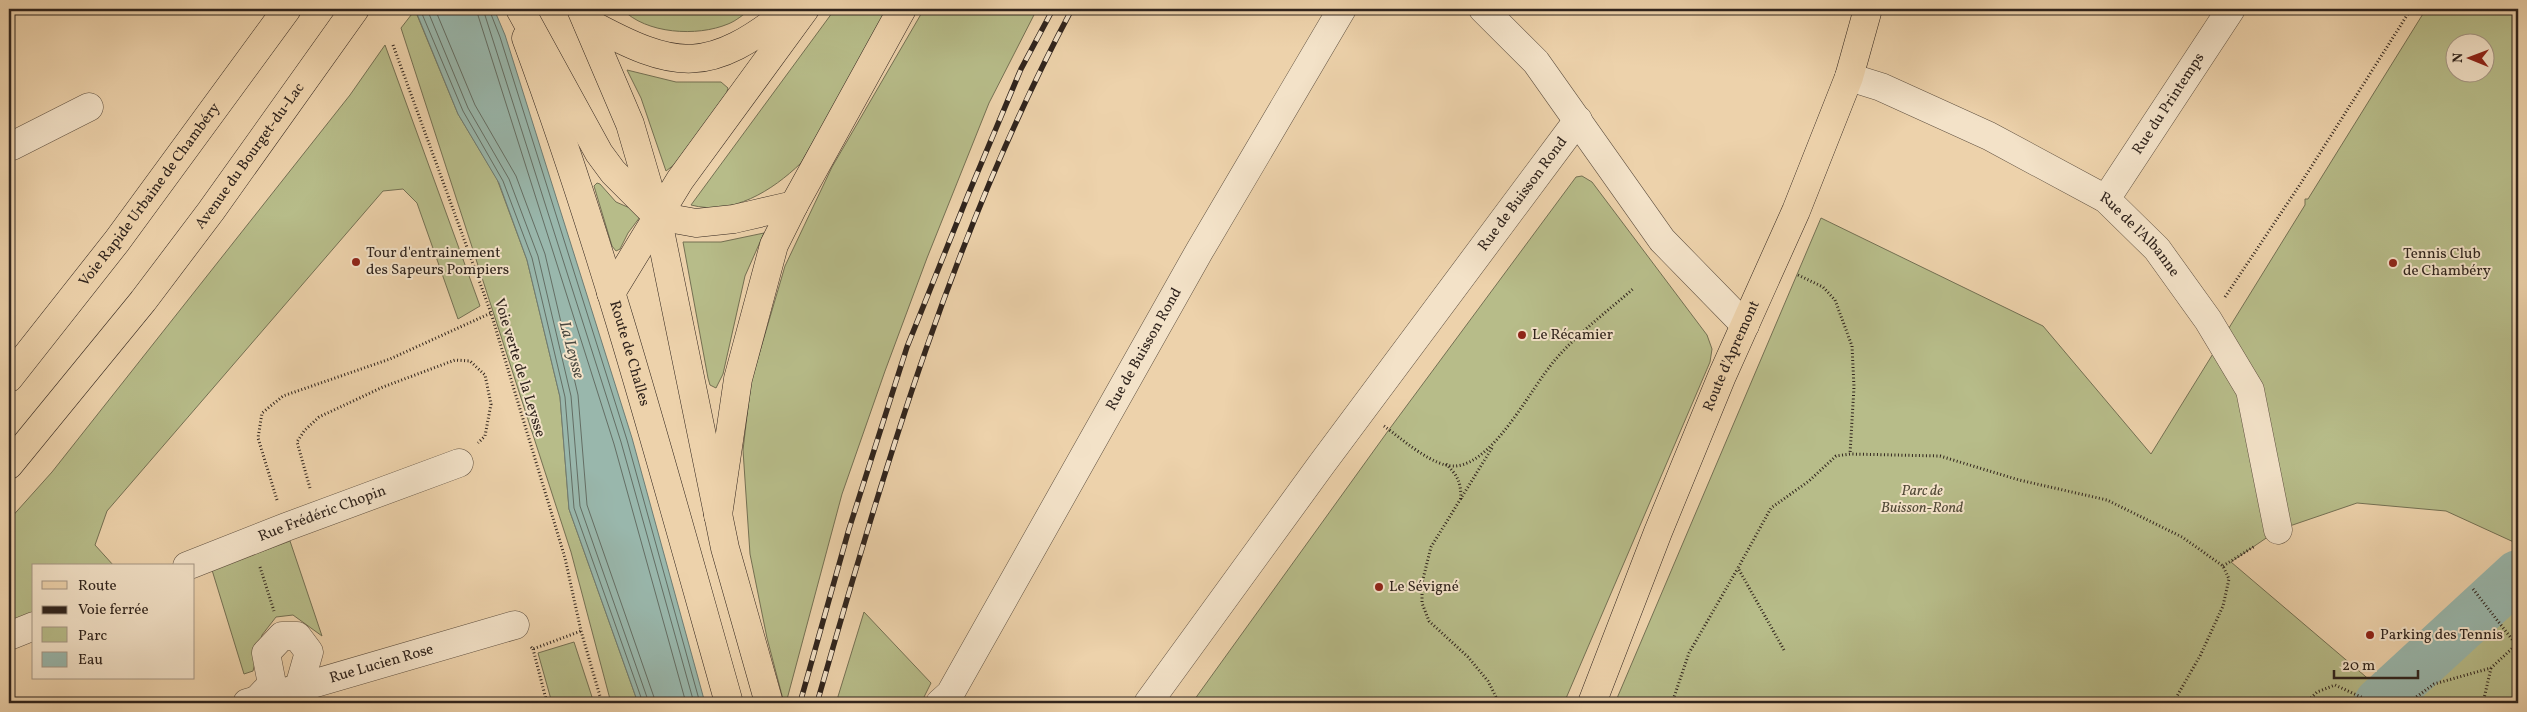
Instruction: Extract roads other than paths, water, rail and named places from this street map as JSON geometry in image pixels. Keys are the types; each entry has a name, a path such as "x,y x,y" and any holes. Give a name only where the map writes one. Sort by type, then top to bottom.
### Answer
{"main road":[{"name":"Voie Rapide Urbaine de Chambéry","path":"9,378 118,241 287,9"},
{"name":"Avenue du Bourget-du-Lac","path":"9,465 143,302 211,211 355,9"},
{"name":"Route de Challes","path":"516,9 548,95 611,293 690,561 728,703"},
{"path":"520,9 599,153 613,172 657,216 696,223 734,219 794,205"},
{"path":"584,16 631,46 667,58 692,59 730,50 772,24 791,9"},
{"path":"611,293 680,180 805,9"},
{"path":"718,515 738,379 774,245 902,9"},
{"name":"Route d'Apremont","path":"1592,703 1658,532 1774,261 1849,77 1868,9"},
{"path":"584,16 630,124 657,216 718,515 768,703"}],"street":[{"name":"Rue de Buisson Rond","path":"951,700 1200,250 1342,9"},
{"name":"Rue de Buisson Rond","path":"1483,9 1536,62 1662,240 1745,325"},
{"name":"Rue du Printemps","path":"2106,199 2231,9"},
{"name":"Rue de l'Albanne","path":"1849,77 1881,87 1989,136 2106,199 2157,249 2208,320 2250,390 2278,530"},
{"path":"10,145 89,107"},
{"name":"Rue de Buisson Rond","path":"1148,703 1362,410 1578,120"},
{"name":"Rue Frédéric Chopin","path":"192,564 286,526 459,463"},
{"name":"Rue Lucien Rose","path":"252,702 315,691 515,625"},
{"path":"9,636 32,627"},
{"path":"252,702 272,684 266,653 282,636 297,636 309,652 315,691"}],"water":[{"name":"La Leysse","path":"415,9 494,9 505,35 632,438 705,703 638,703 569,509 560,397 527,260 499,183 458,114"}],"waterway":[{"path":"2379,703 2518,575"}],"railway":[{"path":"800,703 849,529 907,347 1021,69 1053,9"},
{"path":"817,703 869,525 926,349 992,176 1030,92 1072,9"}],"place":[{"name":"Tour d'entrainement des Sapeurs Pompiers","path":"356,262"},
{"name":"Tennis Club de Chambéry","path":"2393,263"},
{"name":"Le Récamier","path":"1522,335"},
{"name":"Le Sévigné","path":"1379,587"},
{"name":"Parking des Tennis","path":"2370,635"}],"park label":[{"name":"Parc de Buisson-Rond","path":"1922,500"}]}
